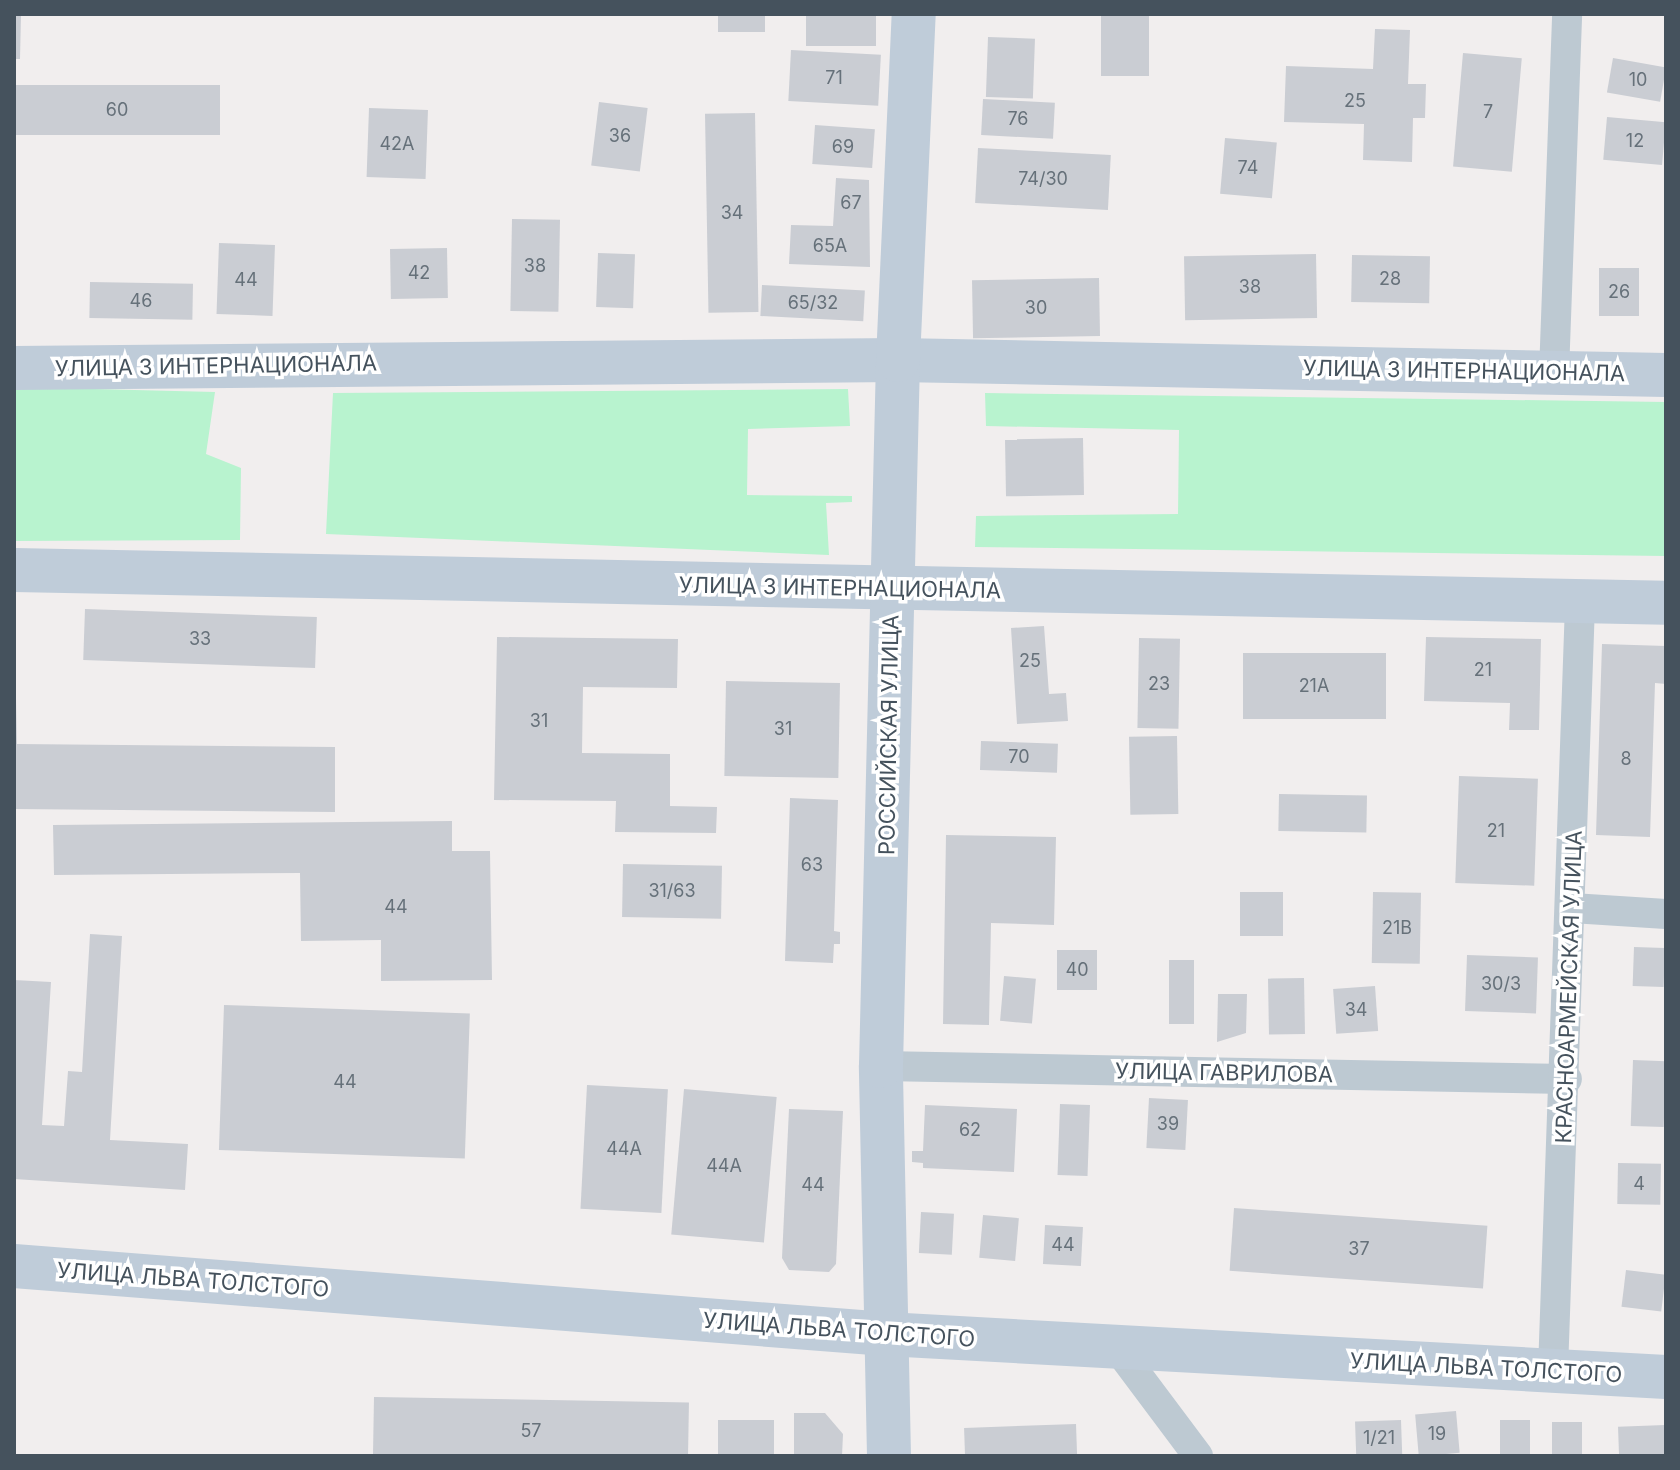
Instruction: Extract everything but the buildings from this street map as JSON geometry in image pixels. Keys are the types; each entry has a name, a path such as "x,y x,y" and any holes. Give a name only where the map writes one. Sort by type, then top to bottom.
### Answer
{"main road":[{"name":"РОССИЙСКАЯ УЛИЦА","path":"889,1456 881,1066 898,360 914,14"},
{"name":"УЛИЦА 3 ИНТЕРНАЦИОНАЛА","path":"14,368 898,360 1666,375"},
{"name":"УЛИЦА 3 ИНТЕРНАЦИОНАЛА","path":"14,570 1666,603"},
{"name":"УЛИЦА ЛЬВА ТОЛСТОГО","path":"14,1266 886,1334 1666,1377"}],"street":[{"path":"1554,373 1567,14"},
{"name":"КРАСНОАРМЕЙСКАЯ УЛИЦА","path":"1553,1370 1567,1079 1580,603"},
{"path":"1572,908 1666,914"},
{"name":"УЛИЦА ГАВРИЛОВА","path":"881,1066 1567,1079"},
{"path":"1118,1349 1198,1456"}],"green space":[{"path":"14,387 215,392 206,454 241,468 240,540 14,541"},
{"path":"848,389 850,426 748,429 747,495 852,496 852,502 826,503 829,555 326,534 333,393"},
{"path":"985,393 1666,402 1666,556 975,547 976,516 1178,514 1179,430 986,426"}]}
